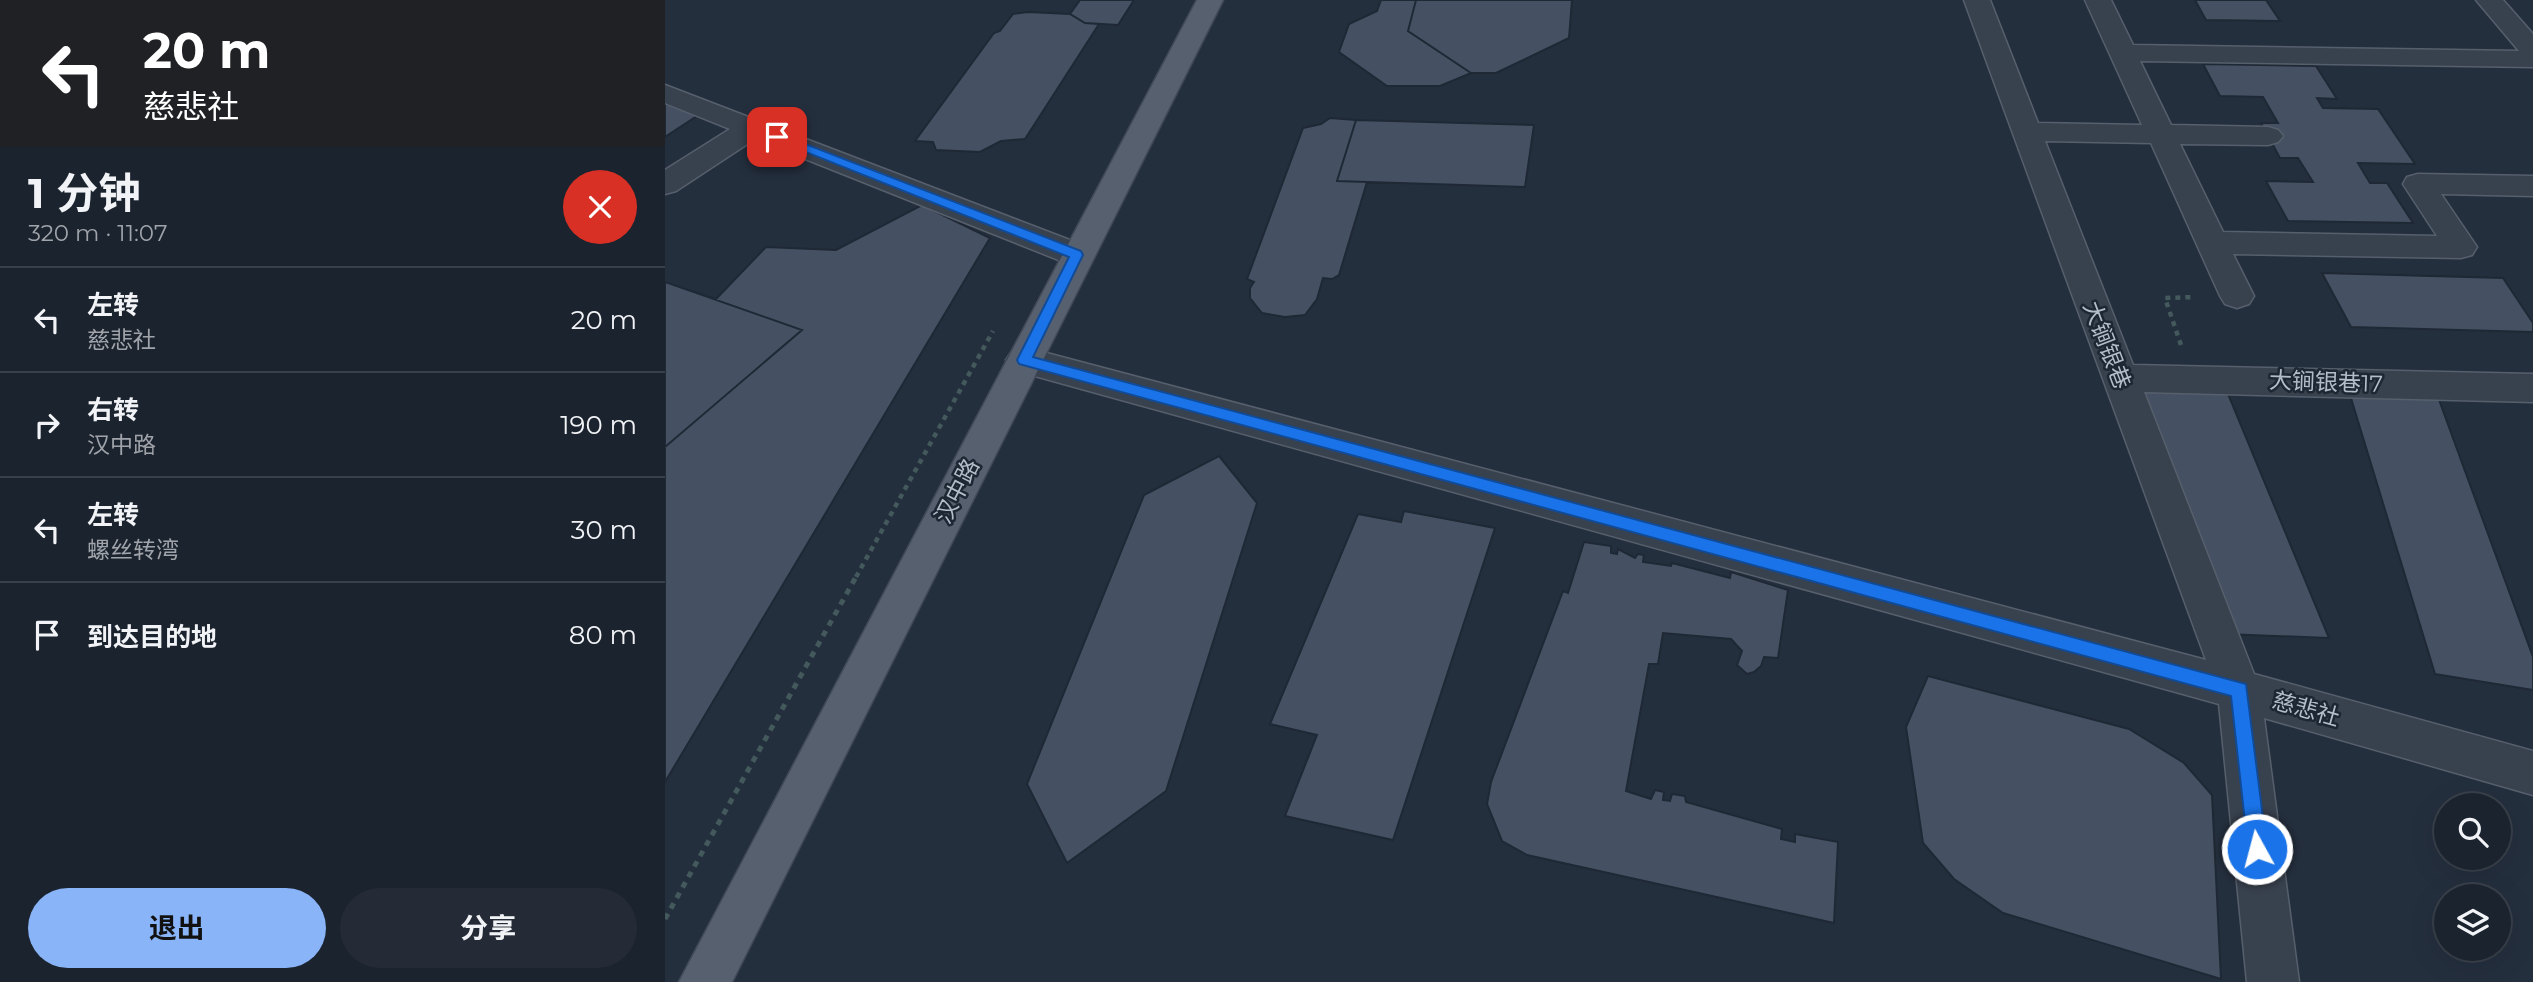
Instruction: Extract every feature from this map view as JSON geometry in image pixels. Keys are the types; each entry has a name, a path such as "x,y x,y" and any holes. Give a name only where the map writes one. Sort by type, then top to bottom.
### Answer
{"main road":[{"name":"汉中路","path":"705,982 1210,0"}],"street":[{"name":"大锏银巷","path":"1977,0 2239,690 2273,982"},
{"path":"2098,0 2237,296"},
{"path":"2489,0 2533,50"},
{"path":"2123,53 2533,59"},
{"path":"665,93 1077,255"},
{"path":"665,184 753,127"},
{"path":"2026,132 2268,136"},
{"path":"2213,243 2461,247 2418,184 2533,186"},
{"name":"慈悲社","path":"1024,360 2533,772"},
{"name":"大锏银巷17","path":"2120,377 2533,388"}],"path":[{"path":"2193,379 2165,299 2237,296"},
{"path":"665,919 995,326"}],"building":[{"path":"1080,0 1134,0 1118,25 1085,23 1070,14"},
{"path":"1381,0 1572,0 1569,38 1496,73 1471,73 1440,86 1387,86 1339,52 1349,24 1377,11"},
{"path":"1416,0 1572,0 1569,38 1496,73 1471,73 1408,31"},
{"path":"2195,0 2266,0 2280,21 2206,20"},
{"path":"1013,14 1070,14 1085,23 1099,24 1025,139 1001,141 980,152 936,150 933,142 915,141 994,33 1000,31"},
{"path":"2203,64 2316,66 2337,99 2317,98 2323,108 2378,109 2415,164 2358,163 2370,183 2387,183 2413,223 2288,221 2266,181 2313,182 2298,158 2280,158 2261,123 2278,123 2263,97 2220,96"},
{"path":"665,99 703,112 665,137"},
{"path":"1330,118 1356,120 1337,181 1367,182 1339,275 1332,279 1323,278 1317,299 1305,315 1285,317 1262,313 1250,298 1250,288 1254,282 1247,279 1303,128 1321,124"},
{"path":"1356,120 1534,125 1525,187 1337,181"},
{"path":"922,205 990,238 665,782 665,282 716,299 766,247 836,250"},
{"path":"2322,273 2503,278 2533,323 2533,332 2351,327"},
{"path":"665,282 802,330 665,447"},
{"path":"2347,385 2438,397 2533,657 2533,690 2435,674"},
{"path":"2138,386 2226,389 2329,638 2225,634"},
{"path":"1219,456 1257,503 1166,791 1067,863 1027,784 1144,495"},
{"path":"1404,511 1495,528 1393,840 1285,816 1317,735 1270,724 1358,514 1401,522"},
{"path":"1584,542 1611,546 1611,553 1617,554 1618,549 1635,558 1638,554 1644,555 1643,562 1671,566 1672,563 1730,578 1731,572 1788,590 1778,658 1764,657 1761,666 1754,672 1747,674 1737,665 1742,651 1731,639 1663,633 1658,664 1649,664 1626,791 1651,799 1655,790 1664,792 1663,800 1670,801 1672,794 1685,796 1686,802 1782,829 1781,839 1795,842 1795,834 1838,842 1834,923 1527,855 1502,841 1487,804 1491,782 1563,591 1568,593"},
{"path":"1928,676 2129,729 2184,763 2212,795 2221,979 2003,913 1954,879 1923,843 1906,727"}],"route":[{"path":"777,137 1077,255 1024,360 2239,690 2257,849"}]}
